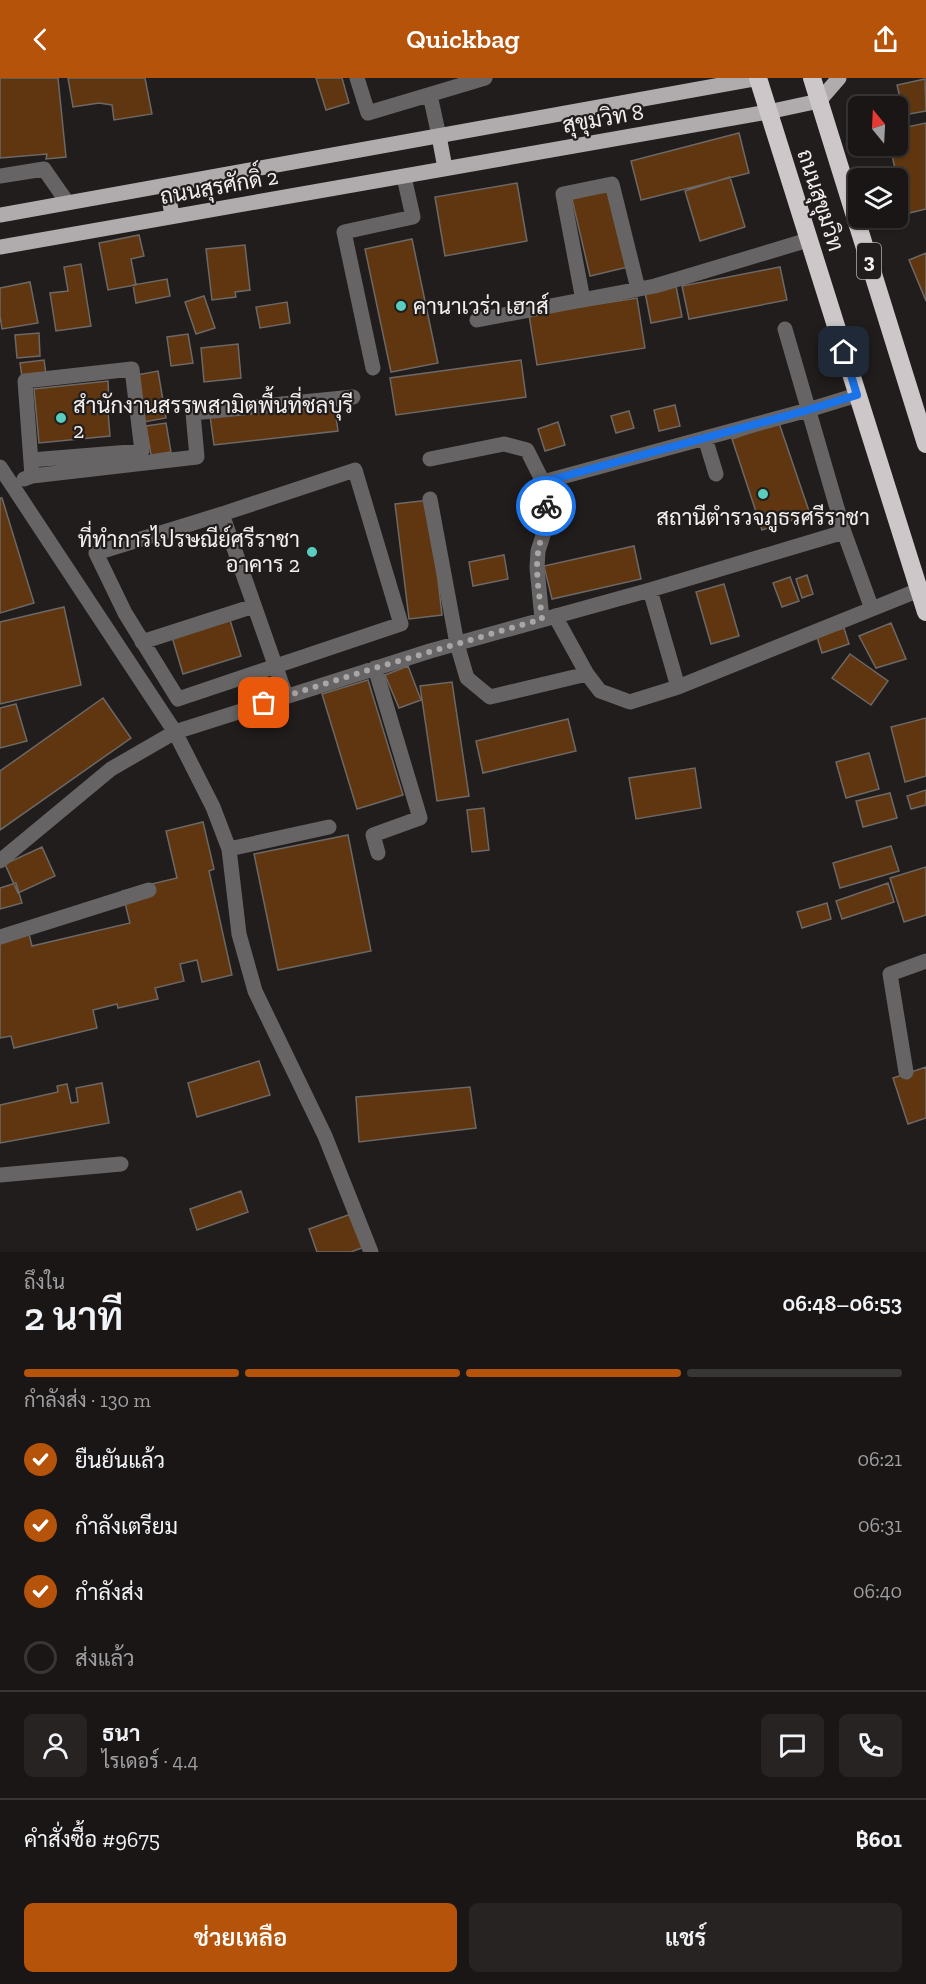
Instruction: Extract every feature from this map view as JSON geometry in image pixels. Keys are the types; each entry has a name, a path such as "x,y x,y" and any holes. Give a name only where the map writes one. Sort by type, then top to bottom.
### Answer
{"highway":[{"name":"ถนนสุขุมวิท","path":"758,78 926,612"},
{"name":"ถนนสุขุมวิท","path":"812,78 926,444"}],"main road":[{"name":"สุขุมวิท 8","path":"439,136 758,78"},
{"path":"819,100 839,78"},
{"name":"สุขุมวิท 8","path":"445,168 768,112 819,100"},
{"path":"439,136 445,168"},
{"name":"ถนนสุรศักดิ์ 2","path":"0,215 439,136"},
{"name":"ถนนสุรศักดิ์ 2","path":"0,247 445,168"},
{"path":"167,186 172,216"}],"street":[{"path":"357,78 368,113 485,78"},
{"path":"430,94 439,136"},
{"path":"0,176 44,169 67,202"},
{"path":"373,368 344,232 413,217 404,177"},
{"path":"583,300 563,194 612,184 638,289"},
{"path":"477,320 638,289 808,240"},
{"path":"785,328 844,532 872,609"},
{"path":"31,460 142,451 132,369 25,381 32,476"},
{"path":"543,482 857,395"},
{"path":"12,483 32,476 197,458 193,413 353,397"},
{"path":"705,438 716,474"},
{"path":"430,459 504,444 528,450 543,482 547,512 546,526 538,551 537,568 548,618 600,691 630,702 678,687 919,590"},
{"path":"0,467 175,732 213,807 229,849 239,934 255,991 325,1136 371,1252"},
{"path":"355,470 401,624 178,699 125,613 96,553 216,516 355,470"},
{"path":"430,499 457,644 467,678 490,697 587,674"},
{"path":"216,516 222,514 286,696"},
{"path":"0,861 111,769 175,732 430,651 650,590 844,532"},
{"path":"650,590 678,687"},
{"path":"142,642 254,606"},
{"path":"375,668 420,818 373,835 378,853"},
{"path":"229,849 329,827"},
{"path":"0,937 149,890"},
{"path":"906,1071 890,974 926,961"},
{"path":"0,1175 121,1164"}],"building":[{"path":"0,78 58,78 66,157 46,159 47,154 0,158"},
{"path":"68,78 145,78 152,114 114,120 112,105 99,103 73,107"},
{"path":"316,78 342,78 349,103 326,110"},
{"path":"925,79 926,111 908,114 908,96 900,96 897,85"},
{"path":"926,123 926,209 908,213 908,168 895,168 892,156 908,156 908,127"},
{"path":"739,133 749,173 641,200 631,161"},
{"path":"730,177 745,227 700,241 685,191"},
{"path":"517,183 527,241 445,256 435,197"},
{"path":"609,190 628,267 590,276 572,199"},
{"path":"139,235 144,256 131,259 136,285 108,290 99,243"},
{"name":"คานาเวร่า เฮาส์","path":"412,239 438,363 391,372 365,249"},
{"path":"245,245 250,290 235,292 236,297 212,300 206,249"},
{"path":"926,253 926,301 909,260"},
{"path":"81,264 91,326 56,331 50,293 68,291 64,267"},
{"path":"780,267 787,300 689,319 682,286"},
{"path":"167,279 170,296 136,303 133,285"},
{"path":"30,282 38,323 2,329 0,288"},
{"path":"676,286 682,317 651,323 645,292"},
{"path":"204,296 215,328 196,334 185,302"},
{"path":"637,298 645,348 537,365 529,315"},
{"path":"287,302 290,323 260,328 256,307"},
{"path":"39,333 40,356 17,358 15,335"},
{"path":"188,334 193,363 171,366 167,337"},
{"path":"238,344 241,378 204,382 201,348"},
{"path":"44,360 46,374 22,377 20,363"},
{"path":"521,360 526,397 396,415 390,378"},
{"path":"158,371 166,418 144,422 136,375"},
{"path":"108,381 109,401 94,403 95,414 108,412 110,436 39,443 34,389"},
{"path":"334,402 338,431 214,445 210,416"},
{"path":"675,405 680,426 659,431 654,410"},
{"path":"629,411 634,428 616,433 611,416"},
{"path":"558,422 565,445 545,451 538,429"},
{"path":"166,423 171,452 151,455 146,426"},
{"path":"779,423 810,514 762,530 732,439"},
{"path":"0,498 2,498 34,603 0,613"},
{"path":"429,500 442,615 409,619 395,504"},
{"path":"634,546 641,579 552,599 544,566"},
{"path":"504,555 508,579 473,586 469,562"},
{"path":"807,575 813,594 802,598 796,579"},
{"path":"790,577 799,601 782,607 773,583"},
{"path":"724,584 739,636 711,644 696,592"},
{"path":"64,607 81,685 0,704 0,622"},
{"path":"230,620 241,656 183,674 172,637"},
{"path":"891,623 906,659 876,668 859,636"},
{"path":"844,628 849,644 822,653 817,637"},
{"path":"850,654 888,681 871,705 832,678"},
{"path":"408,666 421,700 399,708 385,675"},
{"path":"368,680 403,795 357,809 322,694"},
{"path":"452,682 469,796 437,801 420,686"},
{"path":"103,698 131,738 0,830 0,771"},
{"path":"16,704 27,741 0,748 0,708"},
{"path":"926,718 926,776 905,782 891,727"},
{"path":"568,719 576,751 483,773 476,741"},
{"path":"869,753 879,789 846,798 836,762"},
{"path":"695,768 701,808 636,819 629,778"},
{"path":"926,790 926,805 911,809 907,796"},
{"path":"890,793 897,818 863,827 856,801"},
{"path":"484,808 489,850 472,852 467,810"},
{"path":"203,822 214,869 209,871 232,975 202,982 197,960 180,964 184,981 155,988 158,999 118,1008 117,1004 93,1010 97,1028 14,1048 11,1036 0,1038 0,932 27,926 32,946 130,923 122,891 177,878 166,831"},
{"path":"348,835 371,951 278,970 254,854"},
{"path":"891,846 899,871 840,888 833,863"},
{"path":"42,847 55,876 18,893 5,864"},
{"path":"926,867 926,915 904,922 890,878"},
{"path":"16,883 22,903 0,909 0,888"},
{"path":"888,883 894,902 842,919 836,901"},
{"path":"827,903 831,919 802,928 797,912"},
{"path":"259,1061 270,1095 197,1117 188,1083"},
{"path":"926,1067 926,1118 908,1124 893,1078"},
{"path":"102,1083 109,1123 0,1143 0,1105 58,1092 57,1086 67,1084 71,1103 78,1102 76,1088"},
{"path":"470,1087 476,1128 359,1142 356,1097"},
{"path":"241,1191 248,1212 197,1230 190,1209"},
{"path":"351,1214 364,1247 351,1252 317,1252 309,1229"}],"way so far":[{"path":"264,703 542,619 537,568 538,551 546,526 546,506"}],"place":[{"name":"คานาเวร่า เฮาส์","path":"401,306"},
{"name":"สำนักงานสรรพสามิตพื้นที่ชลบุรี 2","path":"61,418"},
{"name":"สถานีตำรวจภูธรศรีราชา","path":"763,494"},
{"name":"ที่ทำการไปรษณีย์ศรีราชา อาคาร 2","path":"312,552"}],"route":[{"path":"546,506 543,482 857,395 844,352"}]}
